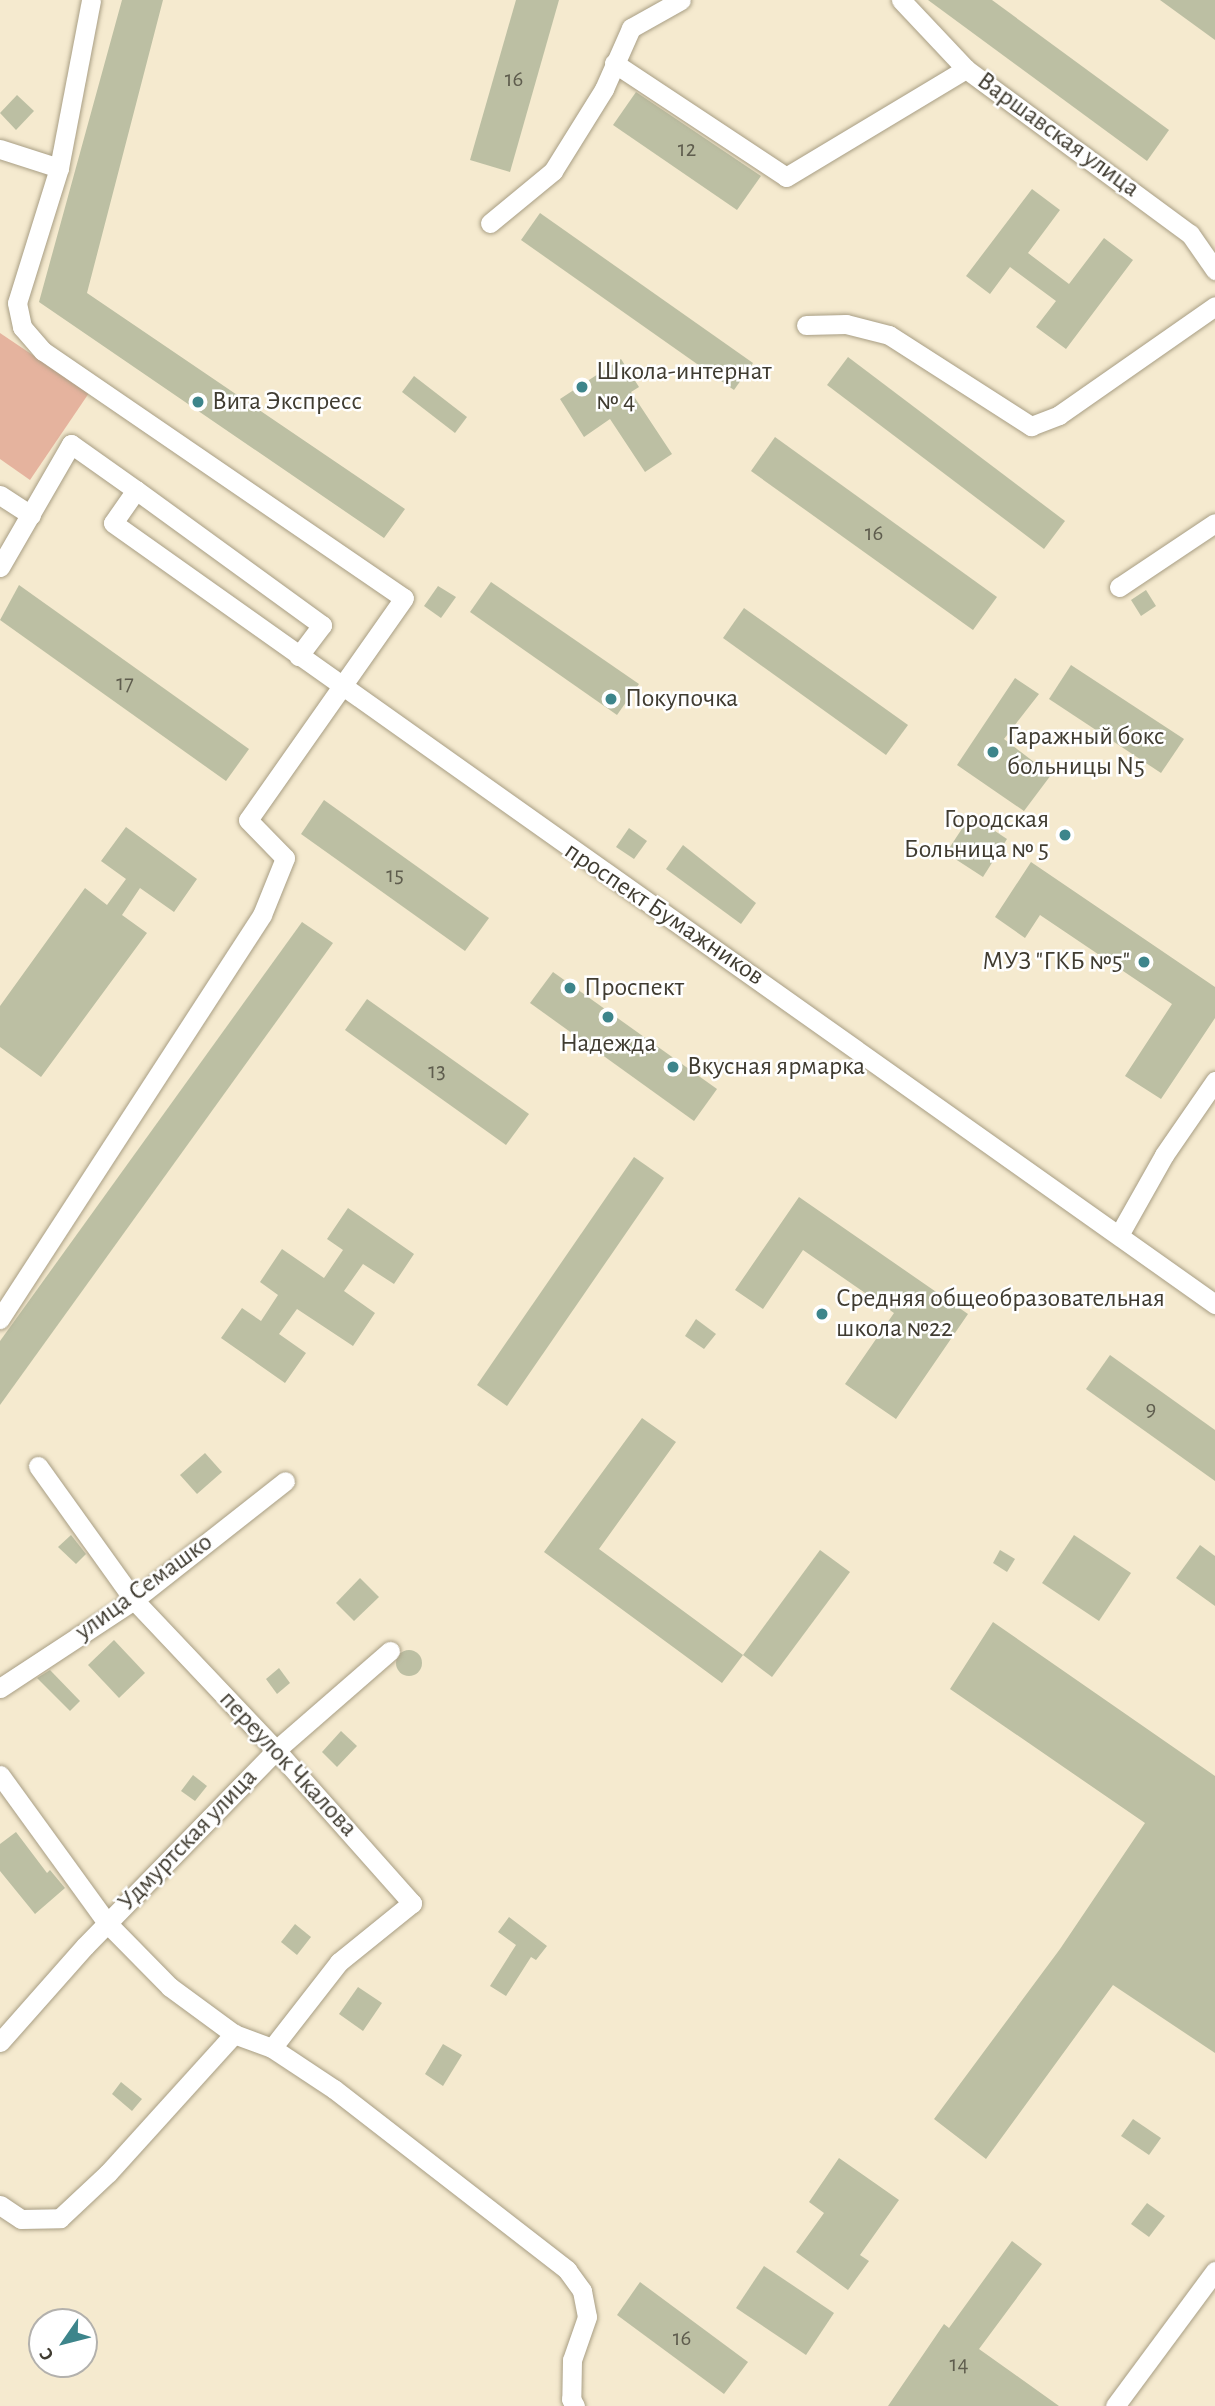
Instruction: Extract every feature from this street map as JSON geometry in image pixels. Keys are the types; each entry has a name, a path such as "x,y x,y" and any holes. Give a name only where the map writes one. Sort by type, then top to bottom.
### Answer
{"street":[{"path":"0,1319 262,915 285,858 248,820 404,598 43,351 22,327 17,303 59,168 91,0"},
{"path":"490,223 553,171 604,89 631,29 681,0"},
{"name":"Варшавская улица","path":"901,0 966,69 1144,195 1190,234 1215,270"},
{"path":"614,63 786,177 966,69"},
{"path":"0,149 59,168"},
{"path":"806,325 846,324 889,335 1031,426 1059,415 1215,306"},
{"path":"0,567 71,444 322,625 299,656"},
{"name":"проспект Бумажников","path":"136,490 113,523 1215,1304"},
{"path":"0,495 32,515"},
{"path":"1119,587 1215,523"},
{"path":"1119,1235 1164,1155 1215,1081"},
{"name":"переулок Чкалова","path":"38,1466 134,1600 276,1750 412,1903 339,1962 272,2048"},
{"name":"улица Семашко","path":"0,1688 134,1600 285,1481"},
{"name":"Удмуртская улица","path":"0,2042 107,1923 276,1750 390,1651"},
{"path":"0,1775 107,1923 170,1987 234,2034 272,2048 334,2089 567,2270 582,2291 587,2317 572,2360 571,2399 575,2406"},
{"path":"0,2205 21,2219 60,2218 108,2173 234,2034"},
{"path":"1115,2406 1215,2271"}],"shaded area":[{"path":"0,333 89,393 30,480 0,459"}],"building":[{"path":"122,0 163,0 87,293 405,509 384,538 39,302"},
{"path":"516,0 559,0 510,172 470,160"},
{"path":"928,0 992,0 1169,130 1147,161"},
{"path":"1160,0 1215,0 1215,40"},
{"path":"636,92 761,176 737,210 613,125"},
{"path":"17,95 34,111 16,130 0,113"},
{"path":"1032,189 1060,210 1028,253 1069,284 1104,238 1133,260 1066,349 1036,327 1056,301 1010,267 990,294 966,276"},
{"path":"540,213 753,363 734,390 521,240"},
{"path":"848,357 1065,521 1044,549 827,385"},
{"path":"621,359 639,387 631,392 672,454 645,472 610,419 584,437 560,399"},
{"path":"414,376 467,417 455,433 402,392"},
{"path":"775,437 997,597 973,630 751,471"},
{"path":"491,582 639,684 617,715 470,612"},
{"path":"19,585 249,749 226,781 0,620"},
{"path":"438,586 456,597 441,618 424,606"},
{"path":"1146,590 1156,606 1141,616 1131,600"},
{"path":"744,608 908,725 886,755 723,638"},
{"path":"1071,665 1184,739 1161,773 1049,699"},
{"name":"Гаражный бокс больницы N5","path":"1015,678 1039,694 1004,739 1051,775 1024,811 957,765"},
{"path":"324,800 489,918 465,951 301,834"},
{"path":"971,815 1007,839 983,877 946,853"},
{"path":"126,827 197,879 174,912 140,888 122,915 147,933 41,1077 0,1047 0,1006 85,888 107,905 126,879 101,861"},
{"path":"629,828 647,841 634,859 616,847"},
{"path":"683,845 756,903 741,924 666,869"},
{"name":"МУЗ \"ГКБ №5\"","path":"1031,862 1215,987 1215,1018 1161,1099 1125,1076 1172,1004 1040,915 1025,938 995,917"},
{"path":"302,922 333,943 0,1405 0,1341"},
{"path":"553,972 717,1089 694,1121 530,1003"},
{"path":"367,999 529,1114 506,1145 345,1030"},
{"path":"634,1157 664,1178 507,1406 477,1385"},
{"path":"799,1197 968,1314 896,1419 845,1384 894,1313 803,1250 763,1309 735,1290"},
{"path":"348,1208 414,1254 394,1284 363,1264 344,1291 375,1313 353,1346 297,1309 279,1334 306,1353 285,1383 221,1338 242,1308 261,1321 278,1295 260,1282 282,1249 324,1278 343,1250 327,1239"},
{"path":"696,1319 716,1334 704,1349 685,1336"},
{"path":"1110,1355 1215,1430 1215,1481 1086,1389"},
{"path":"642,1418 676,1442 599,1549 743,1655 722,1683 544,1552"},
{"path":"205,1453 222,1472 197,1494 180,1475"},
{"path":"71,1535 86,1554 76,1564 58,1547"},
{"path":"1074,1535 1131,1573 1099,1621 1042,1583"},
{"path":"1200,1545 1215,1556 1215,1606 1176,1578"},
{"path":"820,1550 850,1572 772,1677 743,1655"},
{"path":"1000,1550 1015,1559 1007,1572 993,1563"},
{"path":"360,1578 379,1597 354,1621 336,1603"},
{"path":"993,1622 1215,1776 1215,2053 1113,1985 986,2159 934,2119 1060,1949 1145,1823 950,1689"},
{"path":"114,1640 145,1673 119,1698 88,1665"},
{"path":"409,1650 418,1654 422,1663 418,1672 409,1676 400,1672 396,1663 400,1654"},
{"path":"279,1668 290,1683 277,1694 266,1679"},
{"path":"50,1670 80,1701 70,1711 37,1678"},
{"path":"341,1731 357,1746 337,1767 322,1752"},
{"path":"193,1775 207,1786 195,1801 181,1791"},
{"path":"16,1832 47,1873 50,1870 65,1888 35,1914 0,1871 0,1844"},
{"path":"509,1917 547,1946 536,1960 531,1957 506,1996 490,1986 516,1945 498,1932"},
{"path":"295,1924 311,1937 297,1955 281,1942"},
{"path":"358,1987 382,2003 363,2031 339,2014"},
{"path":"443,2044 462,2055 443,2086 425,2074"},
{"path":"121,2082 142,2099 132,2111 112,2094"},
{"path":"1133,2119 1161,2138 1149,2155 1121,2136"},
{"path":"839,2158 899,2200 860,2255 869,2261 848,2290 796,2252 824,2213 809,2202"},
{"path":"1147,2203 1165,2216 1149,2237 1131,2224"},
{"path":"1012,2241 1042,2264 979,2349 1059,2406 888,2406 944,2324 949,2328"},
{"path":"764,2266 834,2313 806,2355 736,2308"},
{"path":"640,2282 748,2362 724,2394 617,2315"}],"place":[{"name":"Школа-интернат № 4","path":"582,387"},
{"name":"Вита Экспресс","path":"198,402"},
{"name":"Покупочка","path":"611,699"},
{"name":"Гаражный бокс больницы N5","path":"993,752"},
{"name":"Городская Больница № 5","path":"1065,835"},
{"name":"МУЗ \"ГКБ №5\"","path":"1144,962"},
{"name":"Проспект","path":"570,988"},
{"name":"Надежда","path":"608,1017"},
{"name":"Вкусная ярмарка","path":"673,1067"},
{"name":"Средняя общеобразовательная школа №22","path":"822,1314"}]}
